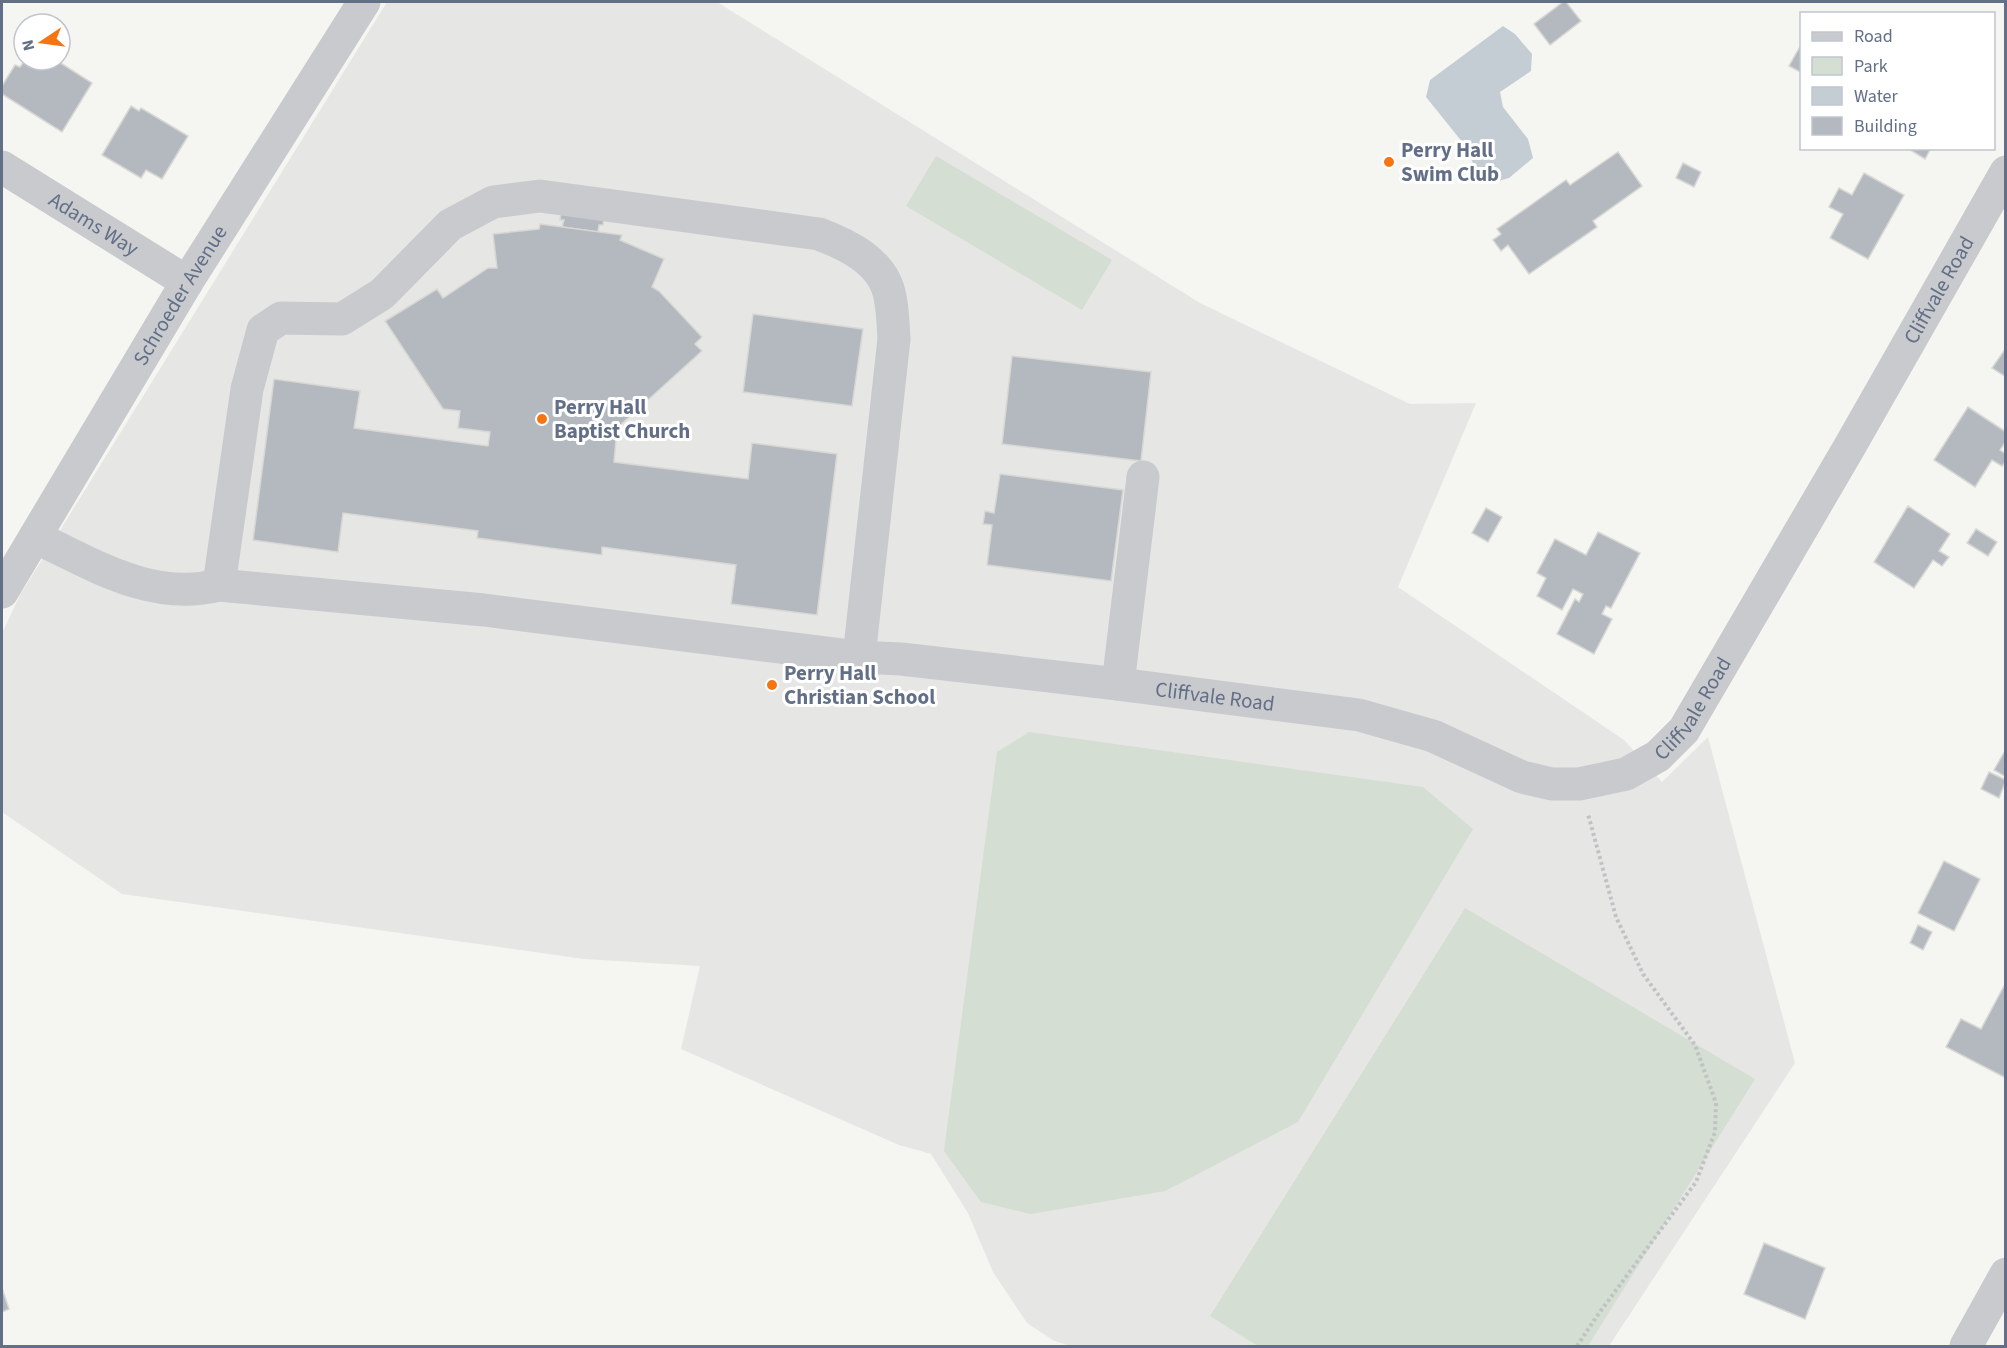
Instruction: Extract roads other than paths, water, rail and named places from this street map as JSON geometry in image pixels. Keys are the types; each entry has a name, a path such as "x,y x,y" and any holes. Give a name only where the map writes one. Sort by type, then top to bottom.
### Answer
{"street":[{"name":"Schroeder Avenue","path":"2,592 187,282 364,2"},
{"name":"Adams Way","path":"2,167 187,282"},
{"name":"Cliffvale Road","path":"35,537 142,586 200,590 219,585 472,609 859,657 901,658 1118,684 1359,716 1433,736 1522,777 1552,784 1580,784 1626,774 1658,756 1684,730 1862,426 2006,172"},
{"path":"219,585 247,389 263,330 282,318 342,319 382,294 450,225 493,202 540,196 819,234 847,245 873,265 890,294 894,339 859,657"},
{"path":"1118,684 1143,477"},
{"path":"1966,1347 2006,1274"}],"water":[{"path":"1503,26 1515,34 1532,54 1531,71 1500,92 1503,107 1528,139 1533,158 1509,178 1491,183 1477,171 1463,143 1426,97 1430,80"}],"place":[{"name":"Perry Hall Swim Club","path":"1389,162"},
{"name":"Perry Hall Baptist Church","path":"542,419"},
{"name":"Perry Hall Christian School","path":"772,685"}]}
